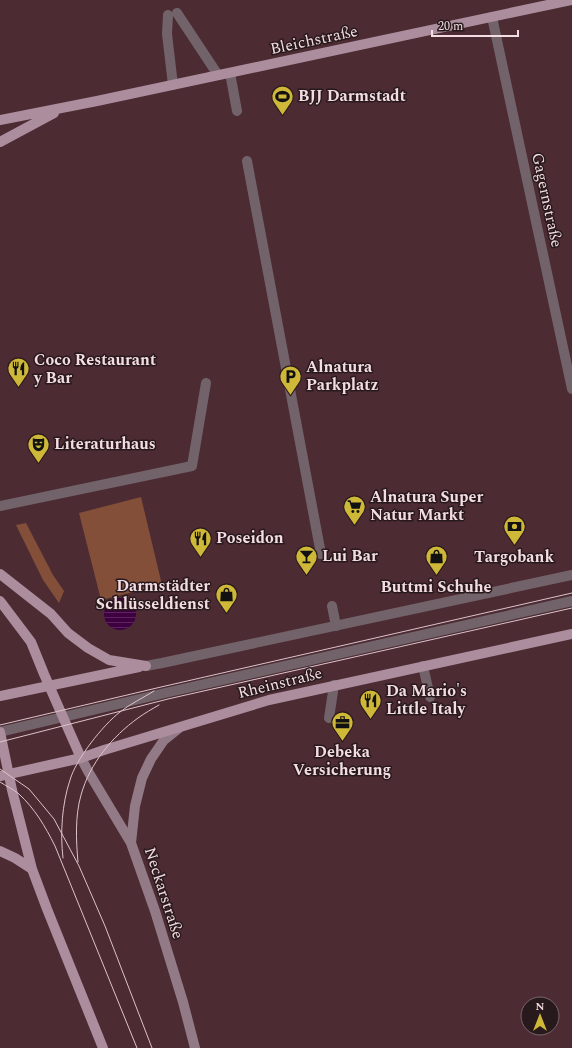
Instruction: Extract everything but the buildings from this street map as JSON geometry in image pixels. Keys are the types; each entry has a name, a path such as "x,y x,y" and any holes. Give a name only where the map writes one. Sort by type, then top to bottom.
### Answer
{"main road":[{"name":"Bleichstraße","path":"0,120 173,85 571,0"},
{"name":"Bleichstraße","path":"0,142 63,108"},
{"path":"0,574 52,614 68,633 88,648 109,660 146,666"},
{"path":"0,601 31,642 81,758"},
{"name":"Rheinstraße","path":"4,775 81,758 269,700 572,634"},
{"path":"0,696 146,666"},
{"path":"132,843 135,806 142,778 151,759 164,740 182,726"},
{"path":"0,732 4,775 32,869 103,1048"},
{"name":"Neckarstraße","path":"81,758 132,843 183,1002 196,1048"},
{"path":"0,851 15,858 32,869"}],"street":[{"path":"173,85 167,34 172,14 218,75"},
{"name":"Gagernstraße","path":"492,17 572,389"},
{"path":"230,73 238,111"},
{"path":"247,161 321,554"},
{"path":"0,506 192,466 206,383"},
{"path":"146,666 572,575"},
{"name":"Rheinstraße","path":"0,732 64,718 172,691 572,601"},
{"path":"332,606 336,626"},
{"path":"424,666 430,697"},
{"path":"329,718 334,685"}],"shaded area":[{"path":"141,497 162,585 101,600 79,513"},
{"path":"26,523 53,575 64,591 59,603 43,580 16,525"},
{"path":"120,598 129,601 133,605 136,614 133,623 129,627 120,630 111,627 107,623 104,614 107,605 111,601"}],"tram line":[{"path":"0,725 572,593"},
{"path":"0,742 168,699 572,608"},
{"path":"63,858 63,809 67,789 78,762 98,734 113,718 128,706 154,691"},
{"path":"78,862 76,837 79,803 90,772 111,742 128,725 159,705"},
{"path":"0,769 29,789 54,819 79,866 105,926 152,1048"},
{"path":"0,782 17,792 25,800 39,818 55,846 137,1048"}],"place":[{"name":"BJJ Darmstadt","path":"283,116"},
{"name":"Coco Restaurant y Bar","path":"18,388"},
{"name":"Alnatura Parkplatz","path":"291,396"},
{"name":"Literaturhaus","path":"39,464"},
{"name":"Alnatura Super Natur Markt","path":"355,526"},
{"name":"Targobank","path":"514,546"},
{"name":"Poseidon","path":"200,558"},
{"name":"Lui Bar","path":"306,576"},
{"name":"Buttmi Schuhe","path":"436,576"},
{"name":"Darmstädter Schlüsseldienst","path":"226,614"},
{"name":"Da Mario's Little Italy","path":"370,720"},
{"name":"Debeka Versicherung","path":"342,742"}]}
